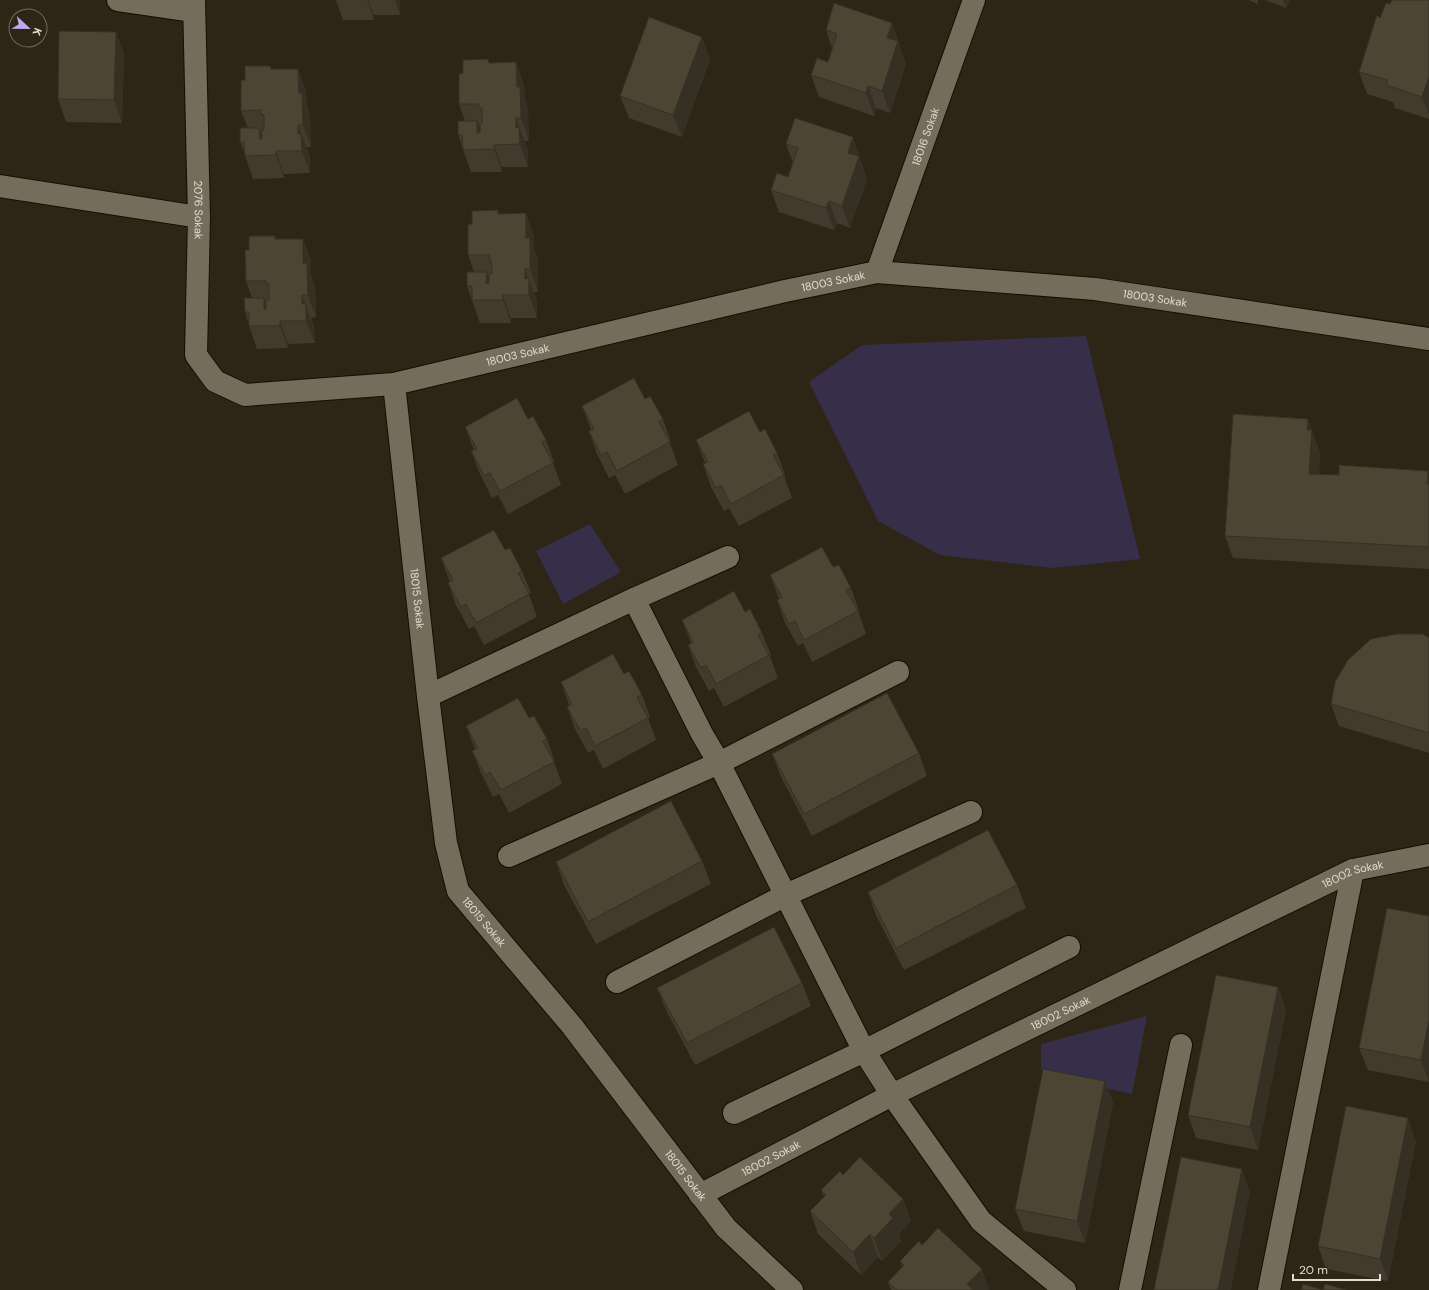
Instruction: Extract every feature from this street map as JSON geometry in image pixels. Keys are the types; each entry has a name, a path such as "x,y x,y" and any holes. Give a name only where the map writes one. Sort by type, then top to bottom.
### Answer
{"street":[{"path":"118,0 194,5"},
{"name":"18016 Sokak","path":"877,272 974,0"},
{"name":"2076 Sokak","path":"194,5 200,217 196,355 215,381 245,395"},
{"path":"0,186 200,217"},
{"name":"18003 Sokak","path":"245,395 394,384 777,293 877,272 1095,289 1429,339"},
{"name":"18015 Sokak","path":"394,384 428,696 446,843 458,892 572,1026 726,1228 792,1290"},
{"path":"428,696 634,599 728,557"},
{"path":"634,599 702,734 719,763 864,1051 892,1095 981,1221 1065,1290"},
{"path":"509,856 719,763 898,672"},
{"path":"616,982 786,895 971,812"},
{"name":"18002 Sokak","path":"700,1195 892,1095 1353,870 1429,855"},
{"path":"1269,1290 1353,870"},
{"path":"734,1113 864,1051 1069,947"},
{"path":"1130,1290 1181,1045"}],"shaded area":[{"path":"1086,336 1140,559 1052,568 940,555 878,521 809,382 862,345"},
{"path":"590,524 621,572 563,604 536,551"},
{"path":"1147,1016 1132,1094 1057,1078 1041,1069 1041,1044"}],"building":[{"path":"1392,0 1429,0 1429,77 1422,97 1387,85 1387,80 1359,72 1377,15 1380,18 1386,3 1390,4"},
{"path":"834,3 892,23 887,38 898,41 882,91 868,86 866,93 811,75 817,58 828,62 837,34 826,30"},
{"path":"649,17 702,37 673,115 620,96"},
{"path":"59,31 116,32 114,100 58,99"},
{"path":"488,59 489,63 516,62 517,87 520,87 521,118 516,118 516,128 519,127 520,144 494,145 494,149 463,150 462,135 458,135 458,121 477,121 477,133 480,132 480,123 482,123 482,108 479,108 479,104 459,104 459,74 463,73 463,60"},
{"path":"245,66 270,66 271,69 298,69 299,93 302,93 303,125 298,125 298,134 301,134 302,151 276,151 276,155 245,156 244,142 240,142 240,128 259,128 260,139 262,139 262,130 264,130 264,115 261,114 261,110 241,111 241,80 245,80"},
{"path":"795,118 853,137 848,153 859,156 842,206 829,201 826,208 771,190 777,173 788,177 798,148 786,144"},
{"path":"498,210 498,214 526,213 526,238 530,238 530,269 525,269 525,279 529,278 529,295 503,295 503,300 472,300 472,286 467,286 467,272 487,272 486,283 489,283 489,274 492,274 491,259 489,259 489,255 468,255 468,224 472,224 472,211"},
{"path":"249,236 275,236 275,239 303,239 303,263 307,263 308,295 302,295 302,304 306,304 306,321 280,321 280,326 249,326 249,312 245,312 244,298 264,298 264,309 266,309 266,300 269,300 269,284 266,284 266,281 246,281 245,250 249,250"},
{"path":"634,378 645,399 650,396 663,419 659,422 670,442 617,471 607,452 601,455 589,431 594,429 582,406"},
{"path":"517,398 528,419 533,416 546,440 542,442 553,463 500,491 490,473 484,475 471,451 477,449 465,427"},
{"path":"749,411 760,432 765,429 777,453 773,455 784,475 731,504 721,485 716,488 703,464 708,462 696,440"},
{"path":"1233,414 1308,419 1307,430 1312,430 1309,474 1339,475 1339,465 1428,471 1429,547 1225,536"},
{"path":"494,530 505,550 510,548 522,571 518,573 529,594 476,623 466,604 461,607 448,583 453,580 441,558"},
{"path":"822,547 833,567 839,565 851,588 846,590 858,611 804,640 795,621 789,624 777,600 782,597 770,575"},
{"path":"734,591 745,612 750,609 762,633 758,635 769,655 716,684 706,665 701,668 688,645 693,642 682,620"},
{"path":"1397,634 1423,634 1429,638 1429,733 1331,704 1335,682 1348,660 1371,639"},
{"path":"613,654 624,674 629,671 642,695 637,697 648,718 595,746 586,728 580,730 567,707 572,704 561,682"},
{"path":"887,693 919,753 804,814 772,754"},
{"path":"518,698 529,718 534,716 547,739 543,741 554,762 501,790 490,772 485,775 472,751 478,748 466,726"},
{"path":"671,801 702,861 588,922 556,862"},
{"path":"988,830 1017,885 896,948 868,892"},
{"path":"1387,908 1429,916 1429,1020 1421,1060 1359,1048"},
{"path":"774,927 802,983 687,1043 657,988"},
{"path":"1216,975 1278,987 1250,1127 1188,1115"},
{"path":"1043,1069 1105,1081 1077,1221 1015,1209"},
{"path":"1346,1106 1408,1118 1380,1259 1318,1246"},
{"path":"860,1157 903,1199 889,1214 893,1218 874,1238 870,1234 853,1252 810,1211 826,1195 821,1190 840,1171 843,1175"},
{"path":"1181,1157 1242,1169 1218,1290 1154,1290"},
{"path":"938,1228 982,1269 967,1284 972,1289 897,1290 888,1282 904,1265 900,1261 919,1241 922,1245"},
{"path":"1303,1284 1323,1290 1301,1290"},
{"path":"1325,1284 1347,1290 1323,1290"}]}
